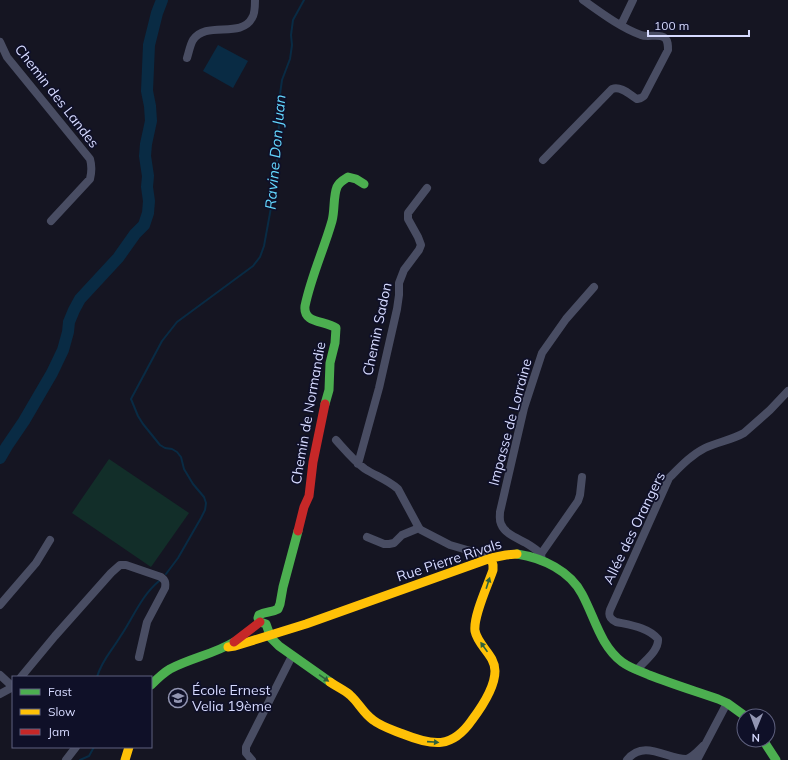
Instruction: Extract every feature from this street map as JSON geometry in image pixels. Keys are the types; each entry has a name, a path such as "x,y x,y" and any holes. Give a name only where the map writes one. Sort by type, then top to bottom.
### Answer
{"street":[{"path":"187,58 194,40 201,34 211,30 240,28 246,25 252,18 255,0"},
{"path":"543,160 612,89 621,89 637,99 644,96 668,50 668,42 664,38 658,36 650,37 641,35 621,25 583,0"},
{"path":"621,25 633,0"},
{"name":"Chemin des Landes","path":"0,42 7,57 90,159 92,165 90,179 50,221"},
{"name":"Chemin de Normandie","path":"260,622 258,618 259,615 264,612 278,609 280,604 304,507 309,496 313,462 329,390 330,363 335,343 336,328 333,325 313,320 306,315 305,311 308,296 332,219 339,183 348,178 356,179 364,184"},
{"name":"Chemin Sadon","path":"358,464 397,309 399,283 404,270 419,250 420,245 418,237 408,219 408,213 427,188"},
{"name":"Impasse de Lorraine","path":"542,558 528,544 509,533 503,527 500,519 500,512 524,408 542,353 566,319 594,288"},
{"name":"Allée des Orangers","path":"637,670 657,646 658,639 654,634 644,629 612,620 609,614 669,478 684,463 704,449 744,433 770,410 788,391"},
{"path":"231,644 260,622 264,623 268,626 270,638 278,646 351,696 369,718 383,726 418,740 433,743 446,743 458,737 468,728 482,706 493,683 495,664 477,637 475,623 494,566 482,554 450,545 421,530 398,489 358,464 336,440"},
{"path":"542,558 578,501 582,477"},
{"path":"367,537 384,544 389,544 394,543 402,535 419,528"},
{"path":"0,605 36,563 50,540"},
{"name":"Rue Pierre Rivals","path":"152,684 160,676 170,670 188,661 231,644 235,646 304,621 316,620 488,559 504,555 522,555 542,558 562,571 576,583 600,634 614,654 624,663 637,670 718,699 736,710"},
{"path":"22,676 111,573 120,565 126,564 161,577 165,584 148,622 139,657"},
{"path":"252,760 246,753 246,747 292,656"},
{"path":"0,675 12,686"},
{"path":"0,694 12,688"},
{"path":"697,760 727,703"},
{"path":"627,760 639,752 650,752 660,754 671,759 683,760 693,756 704,745"},
{"path":"66,760 75,748"},
{"path":"125,760 129,748"},
{"path":"768,748 776,760"}],"green space":[{"path":"109,459 189,513 151,567 72,513"}],"water":[{"path":"218,45 248,61 233,88 203,71"}],"waterway":[{"path":"0,458 52,373 63,350 69,322 80,299 118,258 135,234 144,225 148,213 149,201 147,187 148,176 145,156 151,121 147,91 149,45 162,0"},
{"name":"Ravine Don Juan","path":"166,574 178,558 201,518 205,510 206,503 204,497 193,484 184,469 181,457 172,449 165,448 160,445 143,424 131,399 162,341 177,322 253,266 260,257 264,246 274,191 282,80 290,59 293,20 304,0"},
{"name":"Ravine Don Juan","path":"97,676 104,661 125,630 142,600 159,581"},
{"name":"Ravine Don Juan","path":"80,760 89,756 93,748"}],"traffic: fast":[{"path":"325,404 329,390 330,363 335,343 336,328 311,319 305,312 305,306 332,221 335,195 338,185 341,181 348,177 356,179 364,184"},
{"path":"298,531 278,609 259,615 258,618 260,622 266,624 271,638 279,646 330,682"},
{"path":"517,554 546,562 563,572 577,586 587,603 608,648 622,662 649,675 718,699 736,710"},
{"path":"152,684 162,674 170,669 219,650 234,642"},
{"path":"768,748 776,760"}],"traffic: slow":[{"path":"228,647 306,624 491,558 517,554"},
{"path":"330,682 350,695 376,722 388,728 424,741 441,742 457,736 465,729 479,710 493,684 495,671 494,665 479,641 475,631 478,609 493,570 491,558"},
{"path":"125,760 129,748"}],"traffic: jam":[{"path":"298,531 304,507 309,496 313,462 325,404"},
{"path":"234,642 260,622"}],"place":[{"name":"École Ernest Velia 19ème","path":"178,698"}]}
